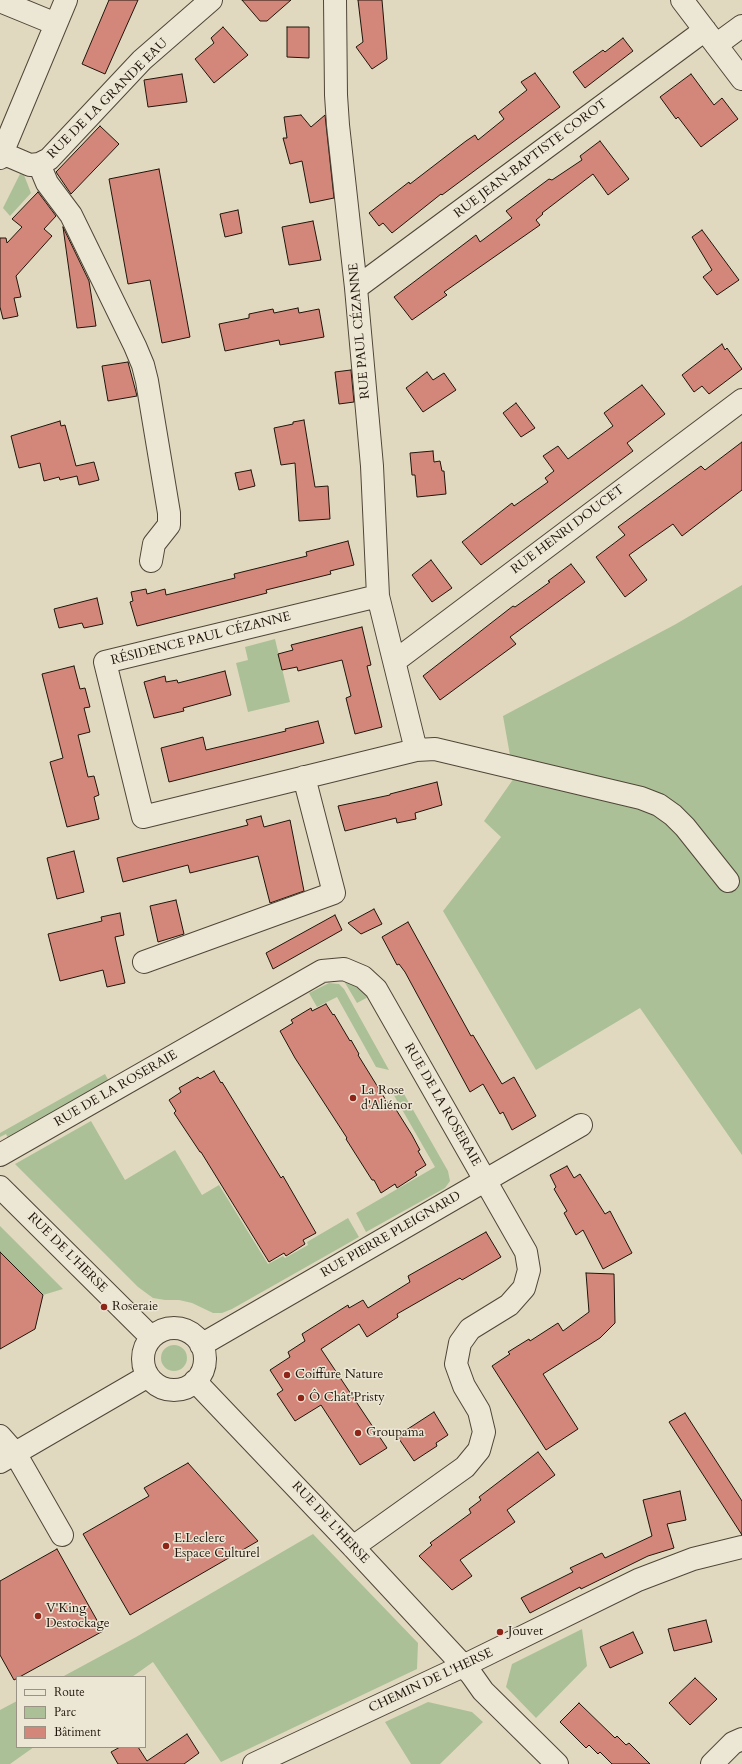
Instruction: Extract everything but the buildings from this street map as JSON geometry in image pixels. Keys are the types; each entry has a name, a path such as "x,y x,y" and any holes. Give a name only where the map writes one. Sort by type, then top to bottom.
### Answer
{"street":[{"path":"1,155 66,0"},
{"name":"RUE DE LA GRANDE EAU","path":"1,155 30,165 40,164 48,159 142,60 211,0"},
{"name":"RUE PAUL CÉZANNE","path":"335,0 336,95 338,125 356,288 372,466 378,596 395,661"},
{"path":"682,0 742,79"},
{"path":"0,1 56,24"},
{"name":"RUE JEAN-BAPTISTE COROT","path":"356,288 710,37 742,26"},
{"name":"RUE DE LA GRANDE EAU","path":"40,164 47,183 71,215 135,346 146,375 169,513 169,525 154,544 151,561"},
{"name":"RUE HENRI DOUCET","path":"395,661 742,400"},
{"name":"RÉSIDENCE PAUL CÉZANNE","path":"378,596 105,662 143,817 416,750 435,749 641,798 659,805 673,815 685,827 728,881"},
{"path":"395,661 416,750"},
{"path":"144,962 334,893 304,777"},
{"name":"RUE DE LA ROSERAIE","path":"0,1155 322,971 344,969 363,977 376,989 526,1252 530,1270 524,1288 509,1305 470,1329 460,1343 456,1364 464,1386 479,1411 484,1432 479,1450 464,1467 353,1547"},
{"name":"RUE PIERRE PLEIGNARD","path":"201,1345 581,1125"},
{"name":"RUE DE L'HERSE","path":"0,1187 151,1337"},
{"path":"168,1328 178,1328 192,1334 201,1345 204,1354 204,1364 201,1373 195,1381 184,1388 170,1390 158,1386 148,1376 143,1367 142,1356 145,1346 151,1337 159,1331 168,1328"},
{"path":"8,1458 148,1376"},
{"name":"RUE DE L'HERSE","path":"195,1381 464,1666 483,1691 557,1764"},
{"path":"0,1436 8,1458 62,1535"},
{"name":"CHEMIN DE L'HERSE","path":"254,1764 464,1666 638,1580 693,1559 742,1547"},
{"path":"712,1764 733,1743 742,1739"}],"green space":[{"path":"20,174 24,175 31,193 10,216 3,208"},
{"path":"742,585 742,1155 640,1008 536,1070 443,911 501,837 484,821 514,778 503,716 676,624"},
{"path":"275,639 290,702 248,712 236,663 248,660 245,647"},
{"path":"341,976 348,977 370,996 357,1003"},
{"path":"329,983 339,984 344,989 389,1070 376,1067 337,997 317,1007 309,993"},
{"path":"105,1074 111,1085 10,1142 6,1134 0,1137 0,1133"},
{"path":"400,1087 448,1171 450,1181 445,1188 366,1232 356,1213 435,1167 392,1092"},
{"path":"91,1121 125,1180 175,1150 202,1195 219,1185 268,1264 283,1256 285,1258 308,1245 307,1242 348,1218 359,1237 232,1309 222,1313 213,1313 192,1303 179,1300 153,1298 138,1287 15,1164"},
{"path":"0,1226 63,1289 43,1295 0,1252"},
{"path":"174,1345 183,1349 187,1358 183,1367 174,1371 165,1367 161,1358 165,1349"},
{"path":"313,1534 418,1643 417,1669 221,1762 153,1662 133,1676 64,1676 136,1637"},
{"path":"582,1629 587,1666 536,1718 506,1687 512,1664"},
{"path":"16,1702 16,1748 33,1748 10,1764 0,1764 0,1710"},
{"path":"428,1702 472,1712 483,1722 440,1764 411,1764 385,1722"}],"place":[{"name":"La Rose d'Aliénor","path":"353,1098"},
{"name":"Roseraie","path":"104,1307"},
{"name":"Coiffure Nature","path":"287,1375"},
{"name":"Ô Chât'Pristy","path":"301,1398"},
{"name":"Groupama","path":"358,1433"},
{"name":"E.Leclerc Espace Culturel","path":"166,1546"},
{"name":"V'King Destockage","path":"38,1616"},
{"name":"Jouvet","path":"500,1632"}]}
